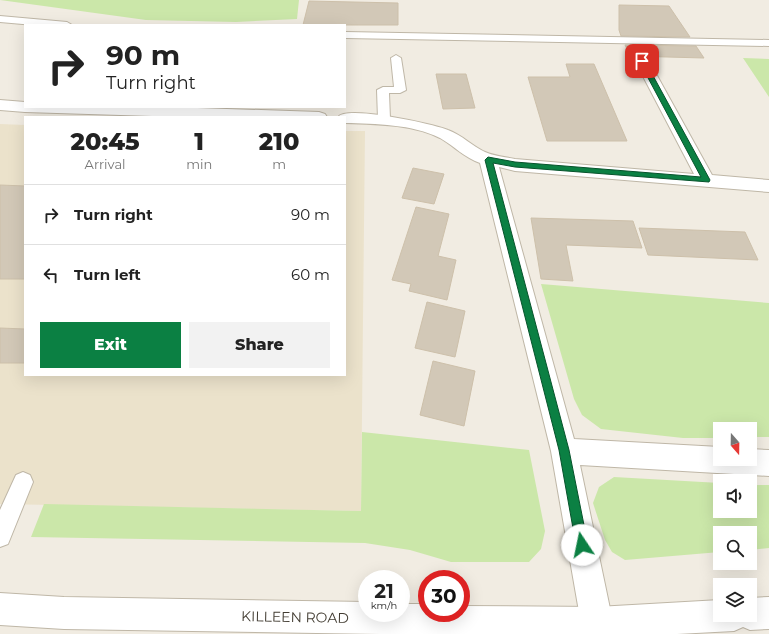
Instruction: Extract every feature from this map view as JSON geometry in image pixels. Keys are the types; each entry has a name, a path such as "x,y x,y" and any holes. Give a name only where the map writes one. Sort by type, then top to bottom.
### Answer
{"street":[{"path":"642,61 706,180"},
{"path":"0,105 24,106"},
{"path":"62,108 290,116"},
{"path":"346,118 384,119 444,134 478,156 488,160 515,165 769,186"},
{"path":"488,160 564,450 597,623"},
{"path":"564,450 769,463"},
{"name":"KILLEEN ROAD","path":"0,609 64,613 345,617 408,627 500,623 597,623 713,616"},
{"path":"757,614 769,613"}],"lane":[{"path":"0,19 56,24"},
{"path":"346,35 769,43"},
{"path":"384,119 383,90 400,90 396,58"},
{"path":"0,536 23,482"}],"shaded area":[{"path":"0,124 24,125 24,376 346,376 346,131 365,131 361,511 0,504"}],"green space":[{"path":"0,0 299,0 297,19 236,22 146,20"},
{"path":"743,58 769,59 769,97"},
{"path":"541,284 769,303 769,437 757,437 757,422 713,422 713,438 683,438 601,429 582,415 574,399"},
{"path":"362,432 529,450 545,531 541,549 529,562 451,562 410,550 365,543 31,537 44,504 361,511"},
{"path":"614,477 713,483 713,518 757,518 757,485 769,485 769,548 757,549 757,526 713,526 713,553 625,560 612,552 605,540 593,503 599,487"}],"building":[{"path":"309,1 398,3 398,25 303,24"},
{"path":"619,5 669,6 690,37 621,36 619,30"},
{"path":"625,45 696,46 704,58 630,56"},
{"path":"566,64 594,64 627,141 547,141 528,77 570,77"},
{"path":"436,74 466,74 475,108 443,109"},
{"path":"413,168 444,174 434,204 402,198"},
{"path":"0,185 24,186 24,279 0,279"},
{"path":"416,207 449,214 438,256 456,260 447,300 409,291 411,284 392,280"},
{"path":"531,218 633,221 642,248 566,245 573,281 541,279"},
{"path":"639,228 745,232 758,260 648,255"},
{"path":"427,302 465,311 455,357 415,348"},
{"path":"0,328 24,329 24,363 0,363"},
{"path":"433,361 475,371 464,426 420,415"}],"route":[{"path":"582,545 564,450 488,160 515,165 706,180 642,61"}]}
